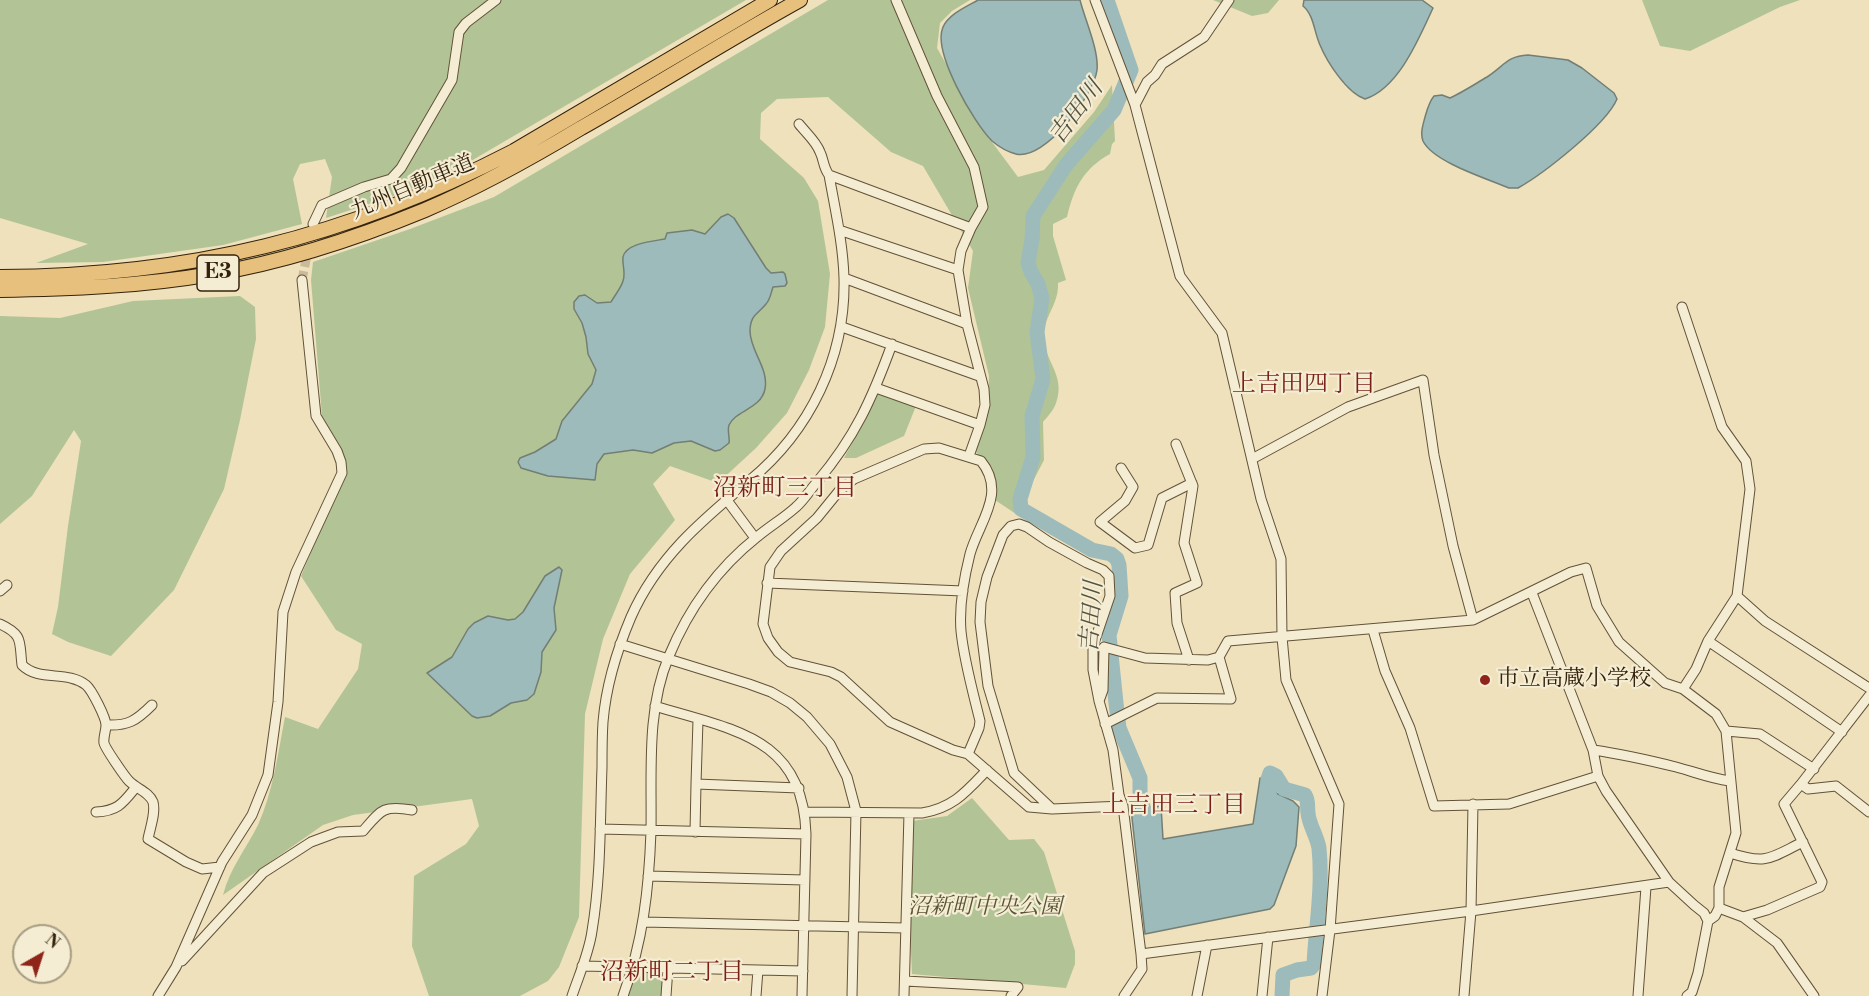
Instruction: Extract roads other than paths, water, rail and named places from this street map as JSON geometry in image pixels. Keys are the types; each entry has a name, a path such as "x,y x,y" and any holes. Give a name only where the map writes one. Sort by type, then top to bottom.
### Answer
{"highway":[{"name":"九州自動車道","path":"0,277 52,277 108,273 212,259 335,228 419,196 514,151 770,0"},
{"name":"九州自動車道","path":"0,290 108,286 214,274 309,251 426,210 521,164 737,35 801,0"}],"street":[{"path":"313,224 322,205 364,187 391,179 401,168 452,80 459,32 466,23 496,0"},
{"path":"896,0 937,96 974,167 984,207 971,228 958,270 967,324 984,389 985,405 969,456"},
{"path":"1095,0 1135,105 1180,276 1222,333 1261,500 1281,559 1282,637 1286,680 1339,804 1330,930 1322,996"},
{"path":"1135,105 1147,82 1162,64 1204,36 1229,0"},
{"path":"572,996 592,933 600,829 603,723 612,667 620,644 632,615 660,567 686,535 780,453 803,423 822,387 842,327 844,278 839,230 829,175 824,167 818,146 799,124"},
{"path":"829,175 971,228"},
{"path":"839,230 958,270"},
{"path":"844,278 967,324"},
{"path":"158,996 176,967 220,867 252,814 268,775 278,702 283,612 296,572 342,473 337,451 316,417 303,280"},
{"path":"1682,307 1722,427 1746,461 1750,489 1737,596 1708,641 1696,669 1683,688"},
{"path":"842,327 979,376"},
{"path":"623,996 634,967 644,922 651,831 650,783 655,706 668,658 692,609 706,589 755,538 797,506 838,458 865,413 892,344"},
{"path":"1252,459 1348,407 1423,380 1434,455 1453,546 1473,620"},
{"path":"876,388 980,425"},
{"path":"1176,444 1192,483 1184,543 1197,583 1175,593 1177,623 1189,660"},
{"path":"968,754 980,721 961,632 963,591 970,554 990,503 993,490 992,479 981,461 939,448 924,449 854,479 839,491 817,518 781,551 770,567 763,624 773,645 790,662 831,672 841,677 890,722 953,750 968,754 1029,807 1052,809 1123,806"},
{"path":"1121,468 1133,487 1125,501 1100,522 1135,548 1148,544 1162,498 1192,483"},
{"path":"726,498 755,538"},
{"path":"1052,809 1014,773 988,686 980,622 981,602 987,577 1003,535 1011,526 1018,525 1027,527 1049,542 1103,570 1109,576 1110,596 1093,646 1093,670 1113,750 1119,795 1123,806 1141,954 1142,969 1124,996"},
{"path":"1100,702 1103,690 1104,647 1145,658 1208,660 1218,657 1228,641 1473,620 1571,572 1586,568 1597,606 1619,642 1665,683 1683,688 1716,714 1726,731 1736,833 1719,887 1719,908 1716,916 1708,921"},
{"path":"767,583 963,591"},
{"path":"1532,593 1593,750 1598,776 1669,882 1704,913 1708,921 1698,973 1692,992 1687,996"},
{"path":"1737,596 1765,621 1869,688"},
{"path":"0,624 15,632 21,641 22,665 26,669 34,673 68,676 83,682 90,688 106,725 104,743 128,780 152,800 154,808 148,838 186,862 202,869 220,867"},
{"path":"1373,630 1385,672 1410,728 1434,806 1509,804 1598,776"},
{"path":"1708,641 1842,732"},
{"path":"620,644 771,692 807,717 825,736 840,761 852,792 855,811 852,996"},
{"path":"1105,724 1157,698 1231,699 1218,657"},
{"path":"1743,917 1767,910 1820,887 1822,882 1784,804 1814,769 1869,696"},
{"path":"106,725 124,725 136,719 152,705"},
{"path":"655,706 744,734 764,746 787,767 799,788 805,812 806,834 802,996"},
{"path":"695,832 698,720"},
{"path":"1726,731 1760,734 1814,769"},
{"path":"1593,750 1619,753 1708,778 1730,781"},
{"path":"805,812 909,813 934,811 950,805 987,770"},
{"path":"696,784 799,788"},
{"path":"1801,784 1808,789 1836,786 1869,812"},
{"path":"96,812 121,806 136,787"},
{"path":"1464,996 1471,911 1473,804"},
{"path":"176,967 263,873 311,842 338,832 363,831 380,811 393,807 412,810"},
{"path":"904,996 909,813"},
{"path":"600,829 806,834"},
{"path":"1730,854 1751,860 1766,860 1803,842"},
{"path":"648,876 805,880"},
{"path":"1141,954 1471,911 1669,882"},
{"path":"1638,996 1646,886"},
{"path":"1719,908 1743,917 1777,943 1814,996"},
{"path":"644,922 905,928"},
{"path":"1262,996 1268,937"},
{"path":"1197,996 1207,945"},
{"path":"582,966 803,972"},
{"path":"666,996 668,968"},
{"path":"756,996 758,970"},
{"path":"905,981 1018,987 1011,996"}],"water":[{"path":"978,0 1080,0 1096,53 1097,70 1094,81 1078,109 1066,124 1054,137 1028,153 1016,154 1006,150 992,141 984,132 957,87 943,53 941,38 946,22 958,11"},
{"path":"1304,0 1422,0 1433,8 1398,73 1377,93 1365,99 1345,84 1327,60 1309,14 1303,6"},
{"path":"1528,55 1568,60 1582,68 1614,93 1617,99 1611,110 1557,161 1518,188 1509,188 1462,169 1429,149 1423,141 1422,132 1427,109 1434,96 1442,95 1450,98 1487,77 1515,57"},
{"path":"728,214 734,218 766,268 771,273 783,272 787,283 785,286 773,287 767,302 751,321 751,338 766,381 765,389 759,401 732,420 728,430 729,443 715,451 691,441 674,443 652,453 633,450 604,454 597,464 595,480 548,476 521,468 518,462 520,458 556,439 562,421 592,384 596,370 588,354 586,337 582,323 574,309 574,302 579,296 585,295 597,303 611,302 623,281 623,257 629,249 665,239 667,233 692,230 705,234 721,217"},
{"path":"559,567 562,570 554,608 556,630 542,652 541,672 534,694 527,700 511,703 490,716 477,718 472,716 427,673 452,657 474,623 488,616 515,619 523,612 545,576"},
{"path":"1260,778 1278,785 1276,793 1293,801 1299,807 1296,846 1274,905 1270,909 1145,934 1131,809 1161,806 1163,839 1253,824"}],"waterway":[{"name":"吉田川","path":"1107,0 1131,70 1114,110 1066,165 1033,216 1028,263 1042,298 1037,332 1043,379 1032,416 1033,457 1020,499 1021,509 1092,550 1111,554 1117,559 1121,596 1109,635 1116,703 1119,728 1140,778 1140,794 1148,827"},
{"name":"吉田川","path":"1270,801 1268,779 1270,773 1276,776 1284,789 1305,795 1319,848 1320,863 1314,964 1311,968 1283,975 1282,996"}],"tunnel":[{"path":"302,280 312,230"}],"place":[{"name":"市立高蔵小学校","path":"1485,680"}],"district":[{"name":"上吉田四丁目","path":"1304,385"},
{"name":"沼新町三丁目","path":"785,489"},
{"name":"上吉田三丁目","path":"1174,806"},
{"name":"沼新町二丁目","path":"672,973"}],"park label":[{"name":"沼新町中央公園","path":"985,908"}]}
